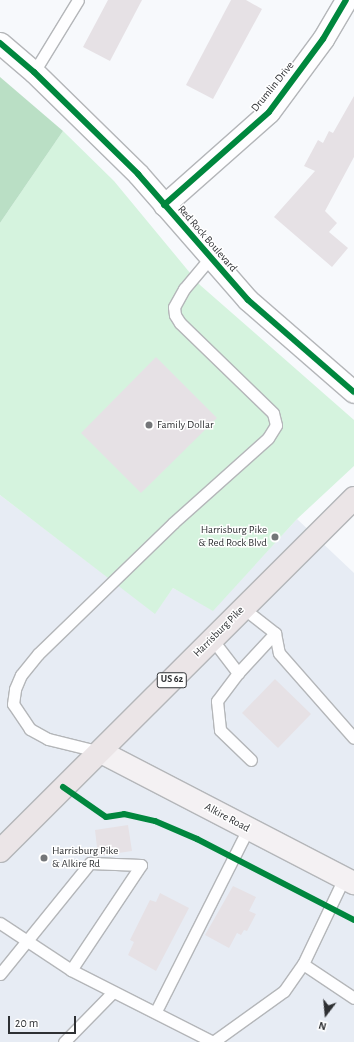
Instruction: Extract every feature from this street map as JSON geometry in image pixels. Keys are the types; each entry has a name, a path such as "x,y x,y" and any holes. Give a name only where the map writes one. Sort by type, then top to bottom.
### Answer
{"main road":[{"name":"Harrisburg Pike","path":"0,851 101,752 354,498"},
{"name":"Alkire Road","path":"101,752 349,881"}],"street":[{"name":"Drumlin Drive","path":"164,205 269,112 323,39 346,0"},
{"name":"Red Rock Boulevard","path":"0,43 34,72 138,174 248,300 354,392"}],"lane":[{"path":"34,72 78,0"},
{"path":"101,752 48,739 30,729 13,704 15,689 21,675 38,654 172,523 268,438 276,425 273,413 180,323 175,315 174,307 184,289 210,258"},
{"path":"243,608 275,633 279,653 354,738"},
{"path":"251,760 220,730 217,701 238,673 275,633"},
{"path":"212,639 238,673"},
{"path":"156,1011 248,828"},
{"path":"0,974 90,863 141,865 72,970"},
{"path":"0,923 26,942 72,970 113,992 156,1011 213,1042 284,991 303,964 349,881"},
{"path":"303,964 354,998"},
{"path":"64,1042 113,992"}],"shaded area":[{"path":"0,495 155,613 173,588 213,610 297,519 354,573 354,1042 0,1042"}],"green space":[{"path":"0,77 63,131 0,223"},
{"path":"63,131 114,181 200,285 354,420 354,466 297,519 213,611 173,588 155,614 0,495 0,223"}],"building":[{"path":"108,0 142,0 110,61 83,47"},
{"path":"231,0 246,0 262,9 213,99 186,85"},
{"path":"354,96 354,157 325,211 337,223 329,232 348,248 332,267 274,217 315,171 304,166 318,140 323,143 329,131 333,133"},
{"name":"Family Dollar","path":"156,357 217,418 141,493 81,433"},
{"path":"275,679 311,714 278,748 242,713"},
{"path":"128,825 132,851 98,856 95,830"},
{"path":"233,886 256,897 249,911 256,914 247,931 244,930 241,935 237,933 229,948 205,935"},
{"path":"160,893 189,908 156,971 128,955 134,942 130,940 150,900 156,902"}],"cycle path":[{"path":"164,205 269,112 323,39 346,0"},
{"path":"0,43 34,72 138,174 248,300 354,392"},
{"path":"63,787 106,817 124,814 155,821 197,839 354,920"}],"place":[{"name":"Family Dollar","path":"149,425"},
{"name":"Harrisburg Pike & Red Rock Blvd","path":"275,537"},
{"name":"Harrisburg Pike & Alkire Rd","path":"44,858"}]}
